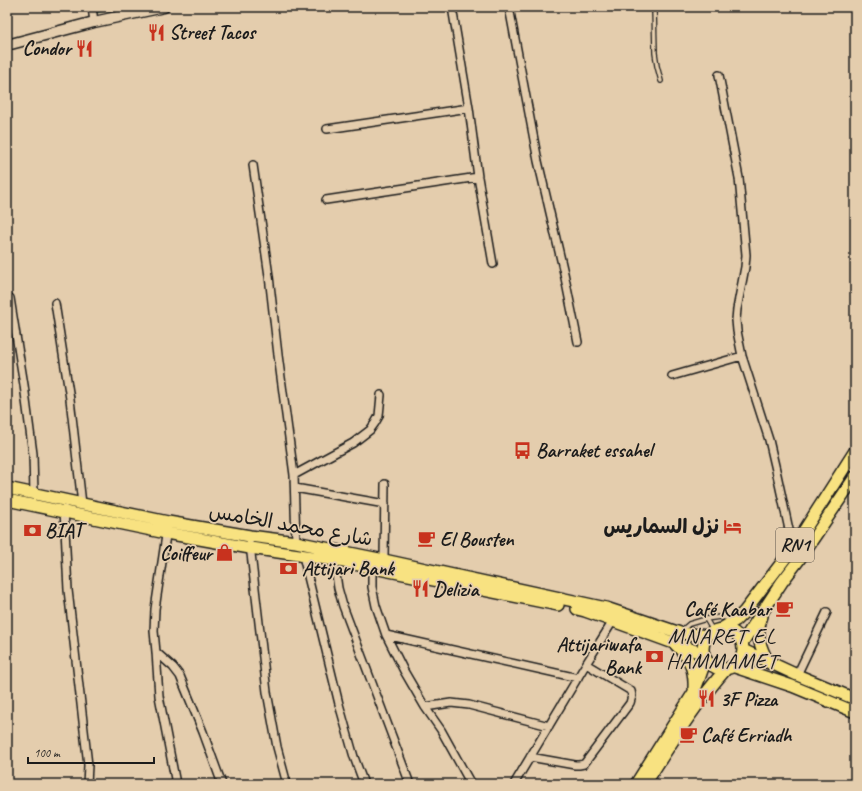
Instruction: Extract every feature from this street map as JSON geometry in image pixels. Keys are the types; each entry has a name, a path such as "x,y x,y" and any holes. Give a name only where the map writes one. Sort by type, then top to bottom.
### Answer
{"main road":[{"path":"7,45 94,22 164,7"},
{"name":"RN1","path":"714,632 736,620 751,603 793,548 855,451"},
{"name":"RN1","path":"645,784 693,710 713,684 729,667 738,662 741,656 742,646 765,607 855,477"},
{"name":"شارع محمد الخامس","path":"7,488 168,522 296,542 384,560 606,608 680,633 714,632"},
{"name":"شارع محمد الخامس","path":"7,500 166,533 250,548 334,560 585,611 613,620 705,656"},
{"path":"765,607 760,621 758,635 761,650 769,663"},
{"path":"855,699 769,663 742,646 739,637 734,632 728,630 714,632 704,642 703,648 705,656 709,663 714,667 729,667 792,686 855,712"},
{"path":"674,643 684,652 691,664 694,678 694,692"},
{"path":"636,784 694,692 705,656"}],"street":[{"path":"92,7 94,22"},
{"path":"452,7 493,264"},
{"path":"509,7 538,161 564,273 578,342"},
{"path":"719,75 740,178 746,255 746,267 736,320 742,356 768,440 793,548"},
{"path":"327,129 469,108"},
{"path":"254,165 294,475 296,542"},
{"path":"326,200 478,177"},
{"path":"10,298 34,454 34,494"},
{"path":"55,303 70,399 82,504"},
{"path":"672,376 742,356"},
{"path":"294,475 353,443 370,430 379,416 381,395"},
{"path":"384,560 385,484"},
{"path":"295,488 385,504"},
{"path":"63,500 68,590 88,765 87,784"},
{"path":"168,522 155,609 154,631 159,696 176,784"},
{"path":"250,536 250,548 267,692 277,747 287,784"},
{"path":"303,556 339,704 354,757 364,784"},
{"path":"334,560 338,588 345,613 410,784"},
{"path":"372,568 373,593 386,635 404,671 441,730 471,784"},
{"path":"797,675 827,612"},
{"path":"514,784 613,620"},
{"path":"386,635 578,678"},
{"path":"156,652 173,667 180,676 222,784"},
{"path":"530,757 575,765 584,764 630,703 632,696 631,691 586,664"},
{"path":"425,706 451,704 469,705 549,726"}],"lane":[{"path":"654,7 655,52 661,81"},
{"path":"680,633 689,624 706,619 720,616 736,620"},
{"path":"706,619 714,632"}],"green space":[{"path":"92,7 121,7 92,14"}],"place":[{"name":"Street Tacos","path":"156,32"},
{"name":"Condor","path":"84,48"},
{"name":"Barraket essahel","path":"523,450"},
{"name":"نزل السماريس","path":"732,526"},
{"name":"BIAT","path":"32,530"},
{"name":"El Bousten","path":"427,539"},
{"name":"Coiffeur","path":"225,553"},
{"name":"Attijari Bank","path":"289,568"},
{"name":"Delizia","path":"420,589"},
{"name":"Café Kaabar","path":"784,609"},
{"name":"Attijariwafa Bank","path":"654,656"},
{"name":"3F Pizza","path":"707,699"},
{"name":"Café Erriadh","path":"688,735"}],"district":[{"name":"MNARET EL HAMMAMET","path":"722,648"}]}
